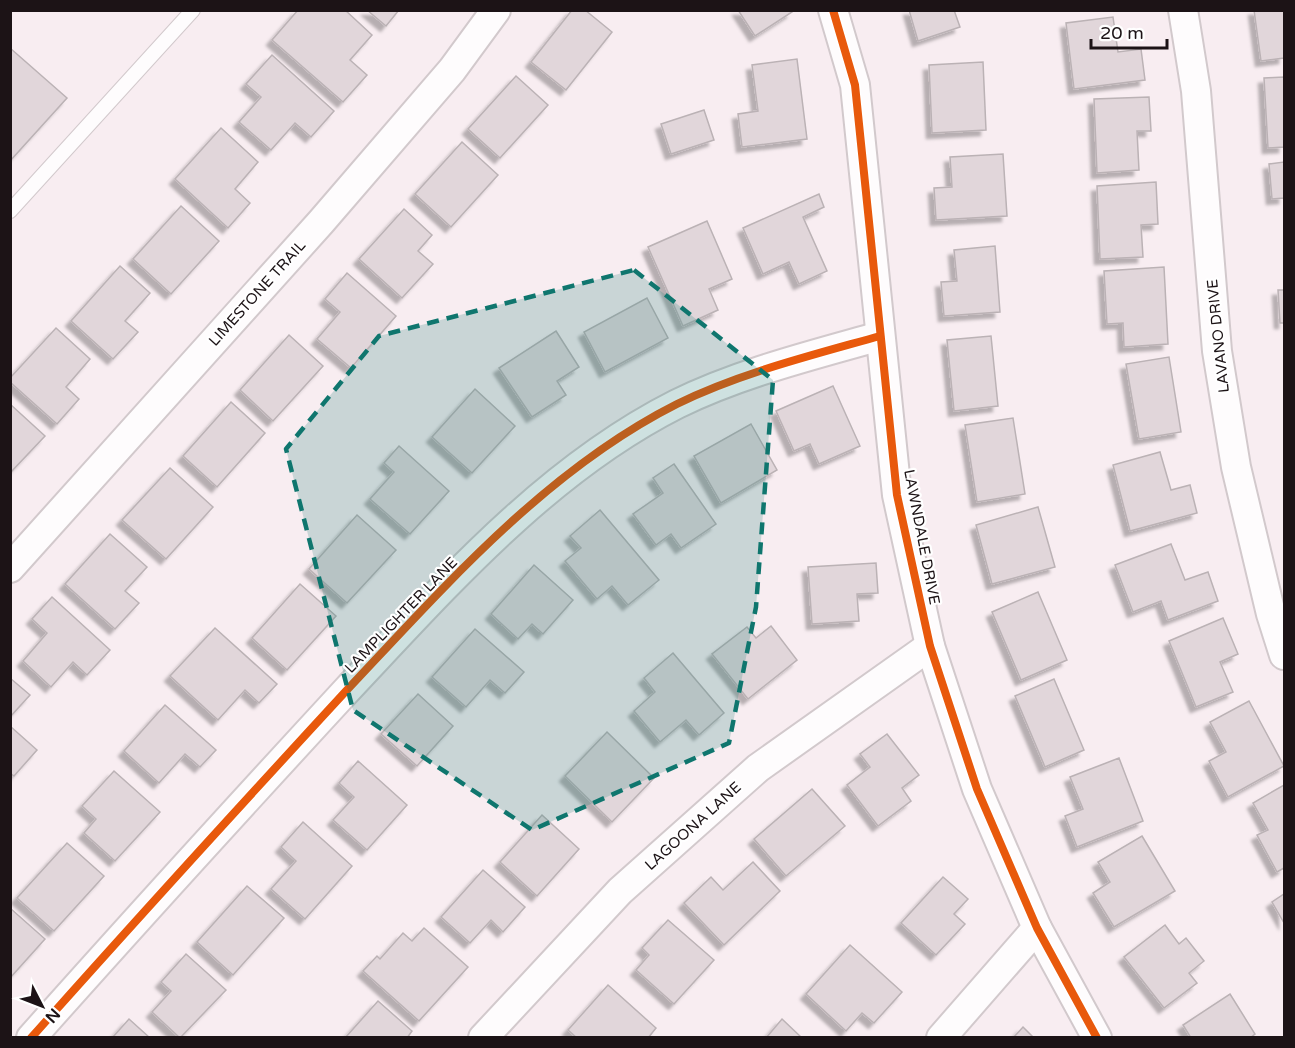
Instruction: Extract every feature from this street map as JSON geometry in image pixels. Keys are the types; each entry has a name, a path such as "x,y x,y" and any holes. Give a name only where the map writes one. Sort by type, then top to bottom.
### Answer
{"street":[{"name":"LIMESTONE TRAIL","path":"10,568 321,222 452,70 496,10"},
{"name":"LAWNDALE DRIVE","path":"833,10 855,85 897,495 930,646 976,789 1037,928 1097,1038"},
{"name":"LAVANO DRIVE","path":"1183,10 1196,91 1217,351 1236,467 1271,614 1284,655"},
{"name":"LAMPLIGHTER LANE","path":"31,1038 235,811 412,620 519,515 582,465 636,428 678,404 785,363 880,336"},
{"name":"LAGOONA LANE","path":"483,1038 620,891 758,768 930,646"},
{"path":"941,1038 1037,928"}],"lane":[{"path":"10,211 188,12"}],"highlighted area":[{"path":"634,270 773,380 756,607 729,743 532,830 353,710 286,449 379,336"}],"building":[{"path":"298,10 345,10 372,35 350,60 367,75 343,102 272,40"},
{"path":"367,10 399,10 386,26"},
{"path":"572,10 585,10 612,32 566,90 531,62"},
{"path":"738,10 791,10 792,12 755,36"},
{"path":"909,10 954,10 960,27 918,41"},
{"path":"1254,10 1284,10 1284,58 1261,61"},
{"path":"1113,17 1118,52 1141,49 1145,80 1074,89 1066,23"},
{"path":"10,48 67,98 10,161"},
{"path":"272,55 334,111 311,137 295,123 271,150 239,122 261,97 246,84"},
{"path":"797,59 807,139 742,147 738,114 758,111 752,65"},
{"path":"983,62 986,130 932,133 929,65"},
{"path":"516,76 548,105 500,158 468,129"},
{"path":"1284,77 1284,147 1268,148 1264,78"},
{"path":"1149,97 1151,131 1137,131 1139,170 1097,173 1094,99"},
{"path":"704,110 714,140 671,154 661,124"},
{"path":"221,128 258,162 235,189 250,203 228,228 175,179"},
{"path":"462,142 498,175 451,227 415,194"},
{"path":"1003,154 1007,216 936,220 934,188 952,187 950,157"},
{"path":"1284,162 1284,198 1272,199 1269,164"},
{"path":"1156,182 1158,224 1141,225 1143,257 1100,259 1097,186"},
{"path":"819,194 824,207 803,217 827,271 799,284 789,262 763,274 743,228"},
{"path":"181,206 219,241 171,294 133,259"},
{"path":"404,209 432,235 418,251 433,264 402,298 359,259"},
{"path":"707,221 732,279 709,289 718,310 683,326 648,247"},
{"path":"995,246 1000,312 944,316 941,282 957,281 954,250"},
{"path":"120,266 150,293 125,321 138,332 113,359 71,321"},
{"path":"1164,267 1168,344 1124,347 1123,323 1107,324 1104,271"},
{"path":"347,273 396,316 351,368 317,339 340,312 325,299"},
{"path":"1278,290 1284,290 1284,323 1280,323"},
{"path":"647,298 668,338 605,372 584,332"},
{"path":"56,328 90,359 66,387 79,399 57,424 10,382 10,378"},
{"path":"556,331 579,367 557,381 566,395 532,417 499,368"},
{"path":"289,335 323,366 273,421 240,390"},
{"path":"991,336 998,406 954,411 947,340"},
{"path":"1169,357 1181,432 1139,439 1126,364"},
{"path":"833,386 860,446 819,464 810,444 794,451 776,411"},
{"path":"475,389 515,426 472,473 432,437"},
{"path":"231,402 265,433 217,487 183,456"},
{"path":"10,404 45,436 10,473"},
{"path":"1013,418 1025,494 977,502 965,425"},
{"path":"751,424 777,470 721,503 694,456"},
{"path":"399,446 449,491 410,534 370,499 394,472 384,463"},
{"path":"1160,452 1171,490 1190,485 1197,513 1130,531 1113,465"},
{"path":"674,464 716,524 681,548 671,534 656,545 633,514 663,493 653,478"},
{"path":"170,468 213,507 166,559 122,520"},
{"path":"1038,507 1055,567 992,584 976,525"},
{"path":"600,510 659,580 628,605 612,586 597,599 565,561 581,548 570,536"},
{"path":"357,515 396,550 347,603 309,569"},
{"path":"110,534 147,567 125,591 139,603 115,629 65,584"},
{"path":"1171,544 1185,580 1208,572 1218,601 1168,620 1161,601 1133,612 1115,565"},
{"path":"876,563 878,593 857,594 859,621 812,624 808,567"},
{"path":"534,565 573,600 543,634 532,624 518,639 491,614"},
{"path":"300,584 336,616 287,670 252,638"},
{"path":"1038,592 1067,660 1021,680 992,612"},
{"path":"52,597 110,650 87,675 73,662 51,687 23,661 47,633 32,619"},
{"path":"1223,618 1238,654 1220,662 1233,692 1196,707 1169,641"},
{"path":"771,626 797,660 748,699 712,654 747,627 756,638"},
{"path":"215,628 277,684 259,703 245,690 218,720 170,676"},
{"path":"475,629 524,672 505,693 490,680 466,707 432,677"},
{"path":"673,653 724,713 699,735 686,720 660,742 634,711 655,692 644,678"},
{"path":"10,678 30,695 10,717"},
{"path":"1054,679 1084,750 1045,767 1015,696"},
{"path":"418,694 453,726 417,766 381,734"},
{"path":"1249,701 1284,766 1228,797 1209,761 1226,752 1210,722"},
{"path":"165,705 216,750 200,767 185,754 159,783 124,751"},
{"path":"10,726 37,750 14,776 10,773"},
{"path":"607,732 654,778 612,822 565,776"},
{"path":"887,734 919,775 902,788 911,801 878,826 847,785 870,767 860,754"},
{"path":"1119,758 1143,821 1077,847 1065,816 1083,809 1070,777"},
{"path":"358,761 407,805 367,850 333,820 354,797 339,783"},
{"path":"114,771 160,812 115,861 84,833 96,819 82,806"},
{"path":"1284,785 1284,868 1277,872 1257,835 1268,830 1253,803"},
{"path":"812,789 845,826 786,876 754,839"},
{"path":"542,815 579,849 537,896 500,862"},
{"path":"303,822 352,866 305,919 271,889 296,861 281,847"},
{"path":"1142,836 1175,891 1114,927 1093,893 1110,882 1098,862"},
{"path":"67,843 104,876 54,931 17,898"},
{"path":"753,862 780,891 724,945 684,903 711,877 723,890"},
{"path":"483,870 525,907 503,932 491,920 470,943 441,917"},
{"path":"943,877 968,899 954,914 965,924 936,955 901,923"},
{"path":"247,886 284,918 233,975 197,942"},
{"path":"1284,894 1284,923 1272,902"},
{"path":"10,908 45,939 10,978"},
{"path":"668,920 714,960 674,1004 636,970 649,955 642,948"},
{"path":"1165,925 1179,944 1186,938 1204,961 1189,973 1197,983 1164,1008 1124,957"},
{"path":"424,928 468,967 419,1021 363,971 377,956 380,959 403,933 412,941"},
{"path":"850,945 902,992 874,1023 862,1013 846,1031 806,994"},
{"path":"186,954 226,990 180,1038 152,1012 171,991 161,982"},
{"path":"608,985 656,1028 648,1038 577,1038 568,1030"},
{"path":"1230,994 1255,1034 1250,1038 1191,1038 1183,1025"},
{"path":"378,1001 412,1031 407,1038 345,1038"},
{"path":"129,1019 150,1038 112,1038"},
{"path":"782,1019 802,1038 766,1038"},
{"path":"1023,1027 1034,1038 1013,1038"}],"cycle path":[{"path":"833,10 855,85 897,495 930,646 977,789 1037,928 1097,1038"},
{"path":"31,1038 383,651 460,571 541,496 584,462 629,431 677,404 751,374 880,336"}]}
